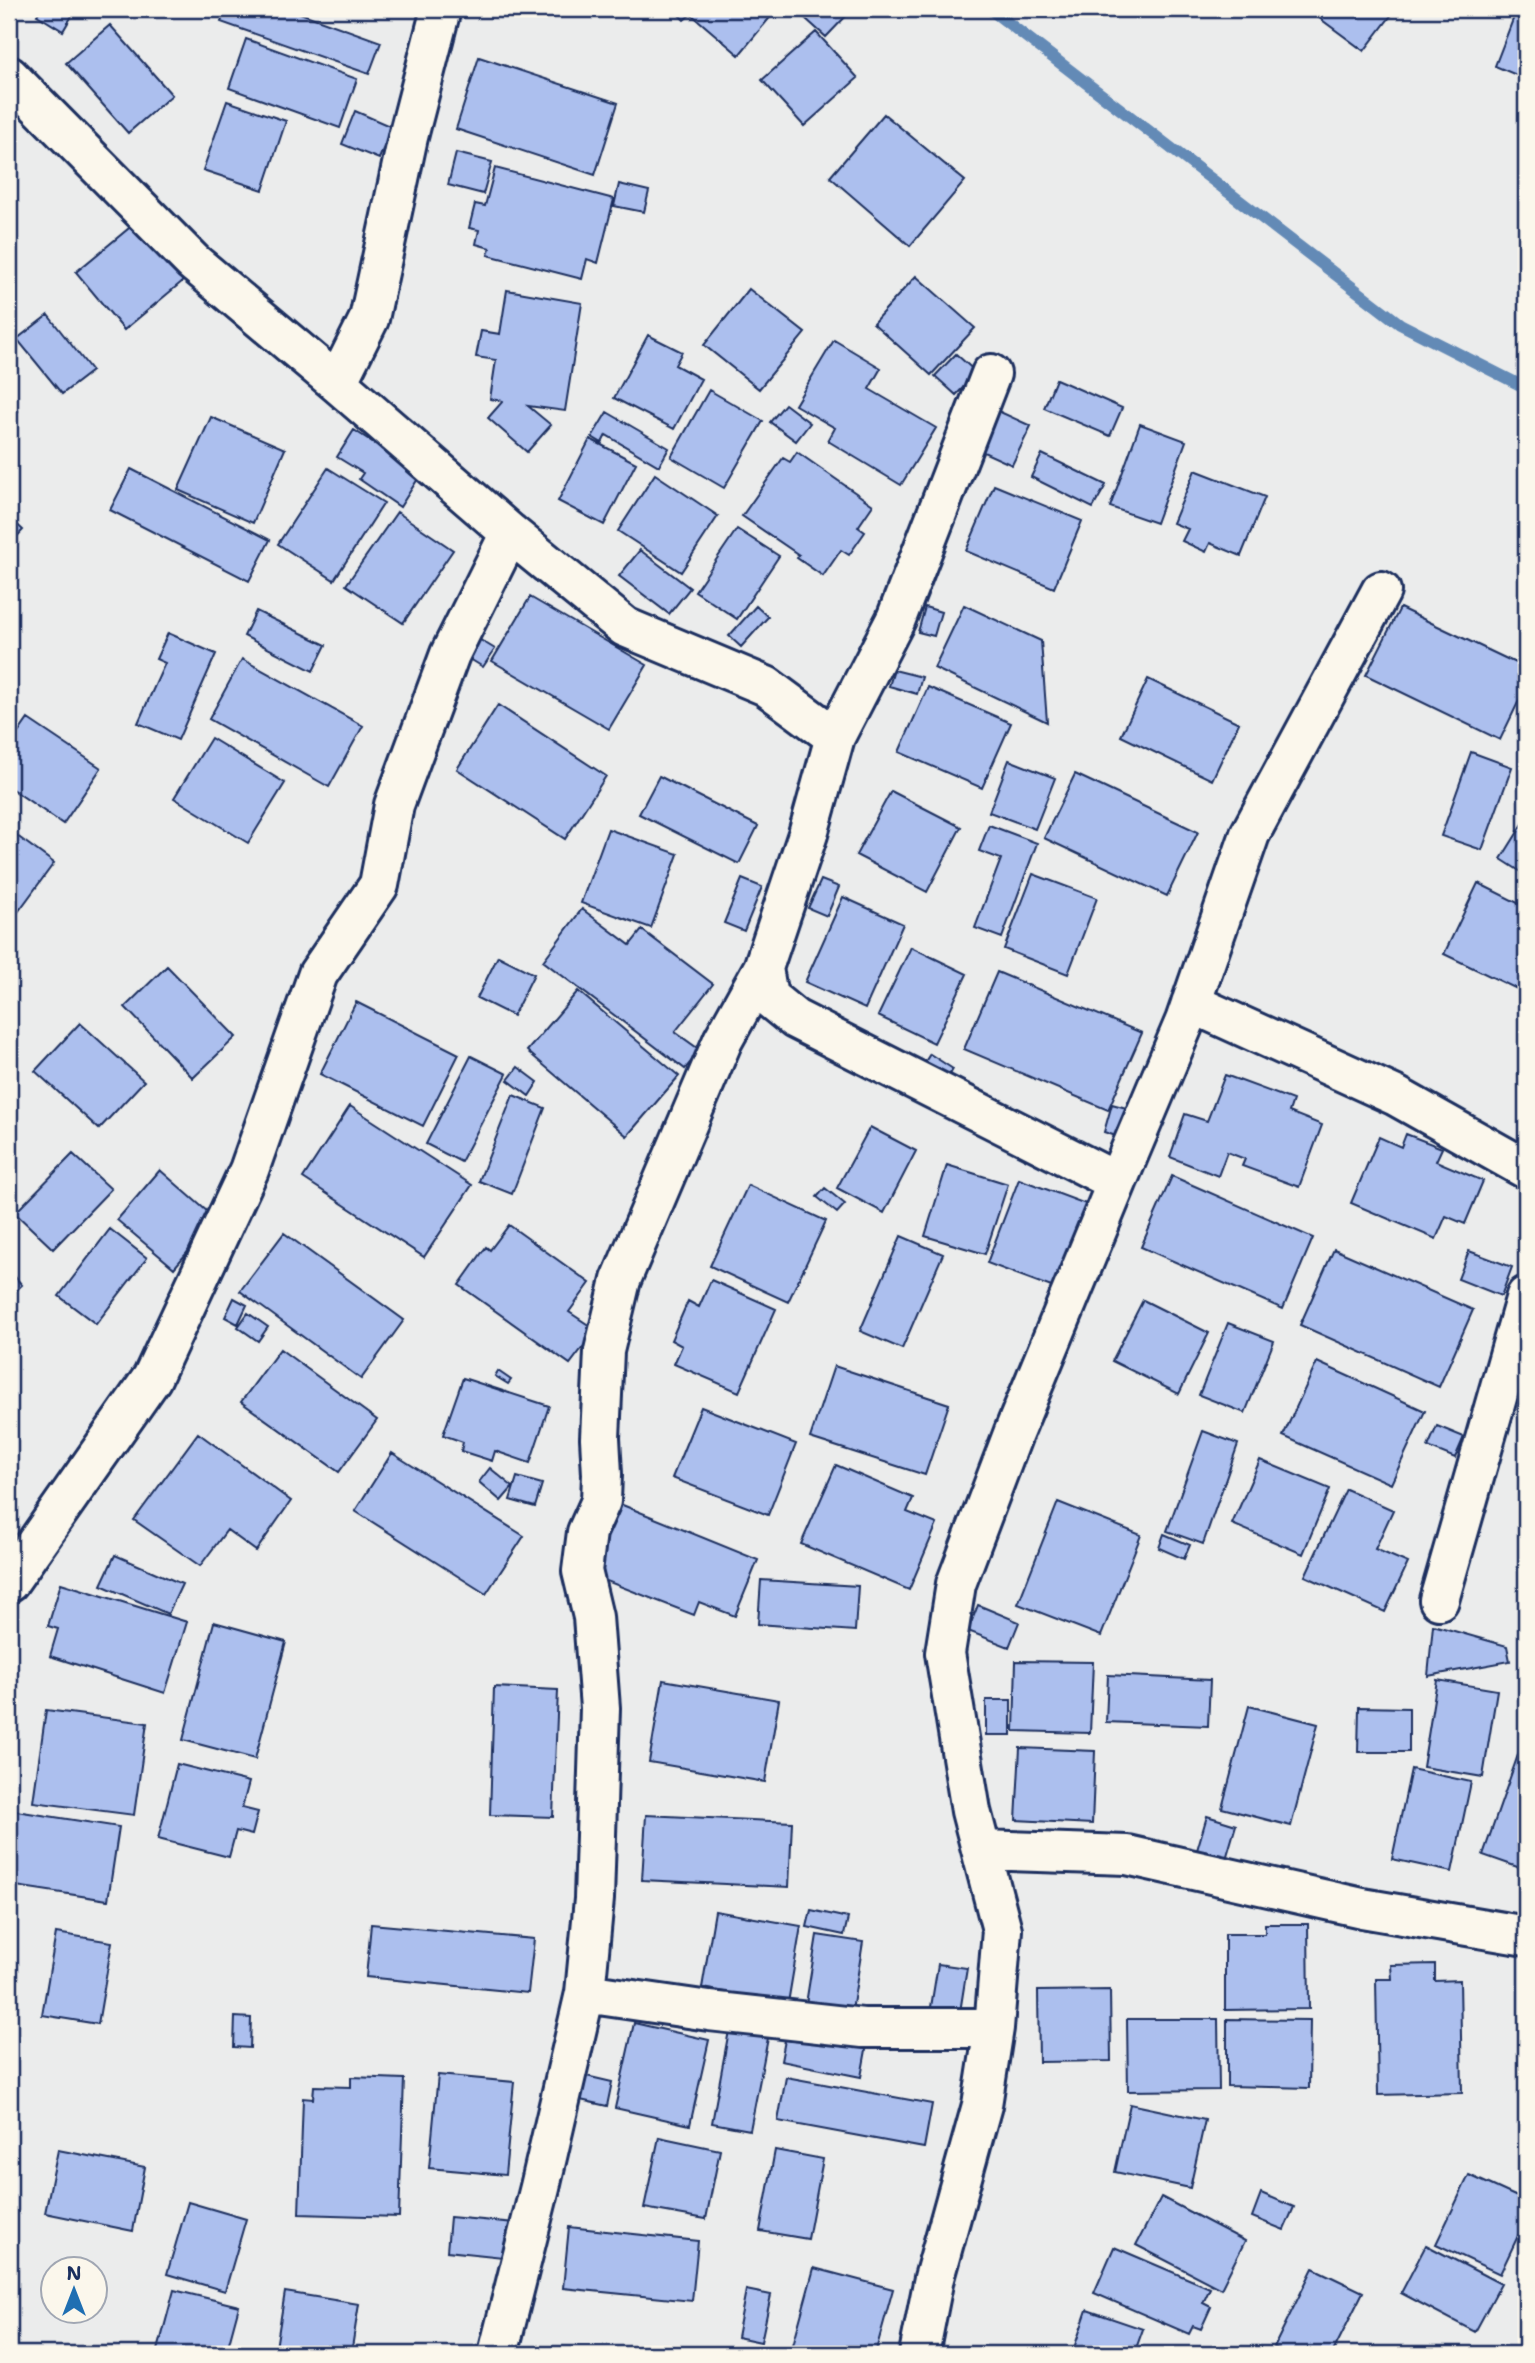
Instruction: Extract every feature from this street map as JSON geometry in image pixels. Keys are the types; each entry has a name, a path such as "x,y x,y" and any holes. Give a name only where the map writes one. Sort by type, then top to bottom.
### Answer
{"street":[{"path":"337,383 369,319 408,137 441,9"},
{"path":"9,76 193,262 625,628 766,686 835,737"},
{"path":"498,2354 544,2174 585,1993 594,1899 600,1709 593,1618 582,1571 587,1532 601,1501 600,1438 604,1351 621,1280 723,1040 763,968 808,834 835,737 896,619 991,374"},
{"path":"9,1582 152,1378 249,1170 318,974 379,885 394,805 450,654 510,533"},
{"path":"919,2354 934,2278 982,2105 994,2028 1002,1930 969,1797 944,1653 956,1584 1013,1434 1185,1021 1250,834 1381,591"},
{"path":"763,968 768,997 795,1019 1117,1182"},
{"path":"1191,1003 1396,1096 1526,1169"},
{"path":"1439,1600 1526,1296"},
{"path":"982,1850 1127,1855 1362,1908 1526,1936"},
{"path":"585,1993 709,2011 863,2028 994,2028"}],"building":[{"path":"41,9 76,9 63,31 37,15"},
{"path":"226,9 289,9 381,42 369,74 221,22"},
{"path":"673,9 777,9 739,55 691,14 684,20"},
{"path":"795,9 842,9 848,14 826,37"},
{"path":"1307,9 1396,9 1364,51"},
{"path":"1517,9 1526,9 1526,79 1495,66"},
{"path":"110,25 172,95 128,133 66,63"},
{"path":"816,32 858,78 804,126 762,80"},
{"path":"246,39 357,79 340,128 229,88"},
{"path":"479,57 618,103 595,175 456,129"},
{"path":"227,101 286,121 263,190 203,170"},
{"path":"355,111 392,127 379,159 342,144"},
{"path":"884,114 965,181 910,246 830,177"},
{"path":"456,153 492,162 483,194 448,185"},
{"path":"495,168 614,199 598,263 587,259 582,279 488,255 490,248 476,244 479,230 469,228 475,204 485,206"},
{"path":"619,184 649,191 644,212 614,206"},
{"path":"134,224 183,281 124,330 76,272"},
{"path":"916,276 975,328 931,375 873,323"},
{"path":"749,289 805,333 759,389 704,345"},
{"path":"507,290 582,303 565,411 528,406 551,425 527,452 488,418 503,401 490,399 496,360 476,357 481,331 500,334"},
{"path":"48,315 92,371 62,394 17,339"},
{"path":"648,335 682,352 675,365 701,379 674,429 614,398"},
{"path":"834,340 881,368 869,389 936,428 901,485 828,441 835,428 795,405"},
{"path":"956,354 977,373 956,395 935,376"},
{"path":"1056,379 1122,408 1110,436 1044,408"},
{"path":"709,390 763,421 724,488 671,457"},
{"path":"9,402 18,411 9,421"},
{"path":"785,404 810,423 796,441 770,422"},
{"path":"998,411 1031,426 1012,465 979,450"},
{"path":"607,412 669,448 659,466 606,435 602,443 592,437"},
{"path":"211,417 285,449 253,523 178,490"},
{"path":"1140,424 1186,441 1156,523 1110,507"},
{"path":"354,430 421,474 400,507 359,479 363,473 337,457"},
{"path":"590,439 636,463 604,525 558,501"},
{"path":"797,452 873,505 858,527 865,532 849,555 841,550 823,576 797,558 799,555 742,516 783,458 790,462"},
{"path":"1042,454 1106,485 1093,508 1031,477"},
{"path":"328,468 384,503 334,580 278,544"},
{"path":"131,469 270,540 249,581 110,510"},
{"path":"1195,470 1265,497 1241,556 1210,543 1206,552 1182,541 1188,529 1173,523"},
{"path":"655,474 718,516 681,572 618,531"},
{"path":"994,485 1082,521 1054,588 966,551"},
{"path":"397,512 453,550 403,623 346,585"},
{"path":"9,517 23,530 9,545"},
{"path":"737,529 779,556 737,619 695,591"},
{"path":"640,550 690,588 669,614 619,576"},
{"path":"530,597 647,665 609,729 492,661"},
{"path":"964,605 1041,641 1047,722 934,668"},
{"path":"756,606 768,617 741,647 729,636"},
{"path":"925,607 941,612 934,636 918,632"},
{"path":"1400,608 1526,668 1526,686 1500,740 1366,675"},
{"path":"256,611 326,645 313,671 244,636"},
{"path":"168,633 216,654 178,740 138,723 165,663 156,659"},
{"path":"477,638 495,649 483,667 465,656"},
{"path":"242,659 363,726 329,787 209,719"},
{"path":"894,670 922,677 917,694 889,686"},
{"path":"1148,679 1239,723 1212,780 1121,736"},
{"path":"928,687 1011,723 982,788 899,752"},
{"path":"498,705 606,776 565,839 457,769"},
{"path":"28,719 101,768 63,824 9,787 9,746"},
{"path":"211,738 285,783 248,843 174,798"},
{"path":"1471,752 1512,767 1482,850 1441,836"},
{"path":"1009,760 1055,778 1035,829 989,812"},
{"path":"1075,774 1198,832 1167,896 1044,838"},
{"path":"659,776 758,826 739,864 639,814"},
{"path":"891,791 961,827 927,892 856,855"},
{"path":"1526,819 1526,875 1501,859"},
{"path":"989,825 1037,843 1002,938 975,928 1001,859 979,851"},
{"path":"608,829 678,854 651,928 581,903"},
{"path":"9,830 54,863 15,916 9,911"},
{"path":"1033,874 1097,898 1068,974 1004,949"},
{"path":"742,879 762,887 744,931 724,923"},
{"path":"821,880 839,887 827,916 808,908"},
{"path":"1478,883 1526,907 1526,979 1521,991 1444,954"},
{"path":"843,897 903,924 865,1009 805,982"},
{"path":"582,909 630,945 642,930 713,984 675,1032 700,1050 685,1069 543,961"},
{"path":"911,947 967,974 934,1043 878,1016"},
{"path":"498,956 534,974 513,1016 477,998"},
{"path":"167,966 236,1037 193,1078 125,1007"},
{"path":"997,972 1142,1033 1108,1110 964,1049"},
{"path":"578,991 679,1076 627,1136 527,1051"},
{"path":"356,1002 459,1054 423,1126 320,1074"},
{"path":"80,1023 144,1081 99,1129 35,1071"},
{"path":"930,1054 953,1069 947,1080 923,1065"},
{"path":"471,1056 507,1074 461,1162 426,1144"},
{"path":"518,1067 538,1082 529,1096 508,1080"},
{"path":"1225,1075 1293,1100 1289,1112 1322,1125 1299,1187 1242,1166 1245,1159 1227,1152 1218,1176 1170,1157 1185,1114 1207,1121"},
{"path":"513,1095 545,1108 512,1194 479,1181"},
{"path":"1112,1104 1137,1111 1128,1140 1104,1132"},
{"path":"350,1106 472,1185 424,1257 303,1178"},
{"path":"870,1127 916,1151 884,1213 837,1188"},
{"path":"1406,1134 1442,1148 1436,1161 1483,1181 1465,1224 1446,1216 1436,1239 1351,1203 1379,1137 1401,1147"},
{"path":"73,1154 111,1189 53,1249 15,1213"},
{"path":"947,1165 1008,1184 985,1254 925,1236"},
{"path":"160,1170 216,1219 174,1268 117,1220"},
{"path":"1172,1176 1313,1238 1283,1309 1141,1247"},
{"path":"1019,1179 1094,1207 1062,1291 987,1263"},
{"path":"748,1185 826,1221 788,1302 710,1266"},
{"path":"825,1188 845,1204 837,1213 817,1197"},
{"path":"509,1225 590,1283 569,1312 596,1330 570,1364 459,1285 486,1247 490,1250"},
{"path":"110,1229 147,1258 96,1324 59,1296"},
{"path":"284,1233 404,1320 361,1379 240,1291"},
{"path":"901,1236 943,1254 902,1349 860,1331"},
{"path":"1334,1249 1473,1310 1439,1387 1300,1325"},
{"path":"1469,1251 1512,1267 1501,1296 1458,1279"},
{"path":"9,1270 22,1285 9,1297"},
{"path":"711,1280 776,1309 739,1392 674,1364 682,1346 671,1340 688,1301 699,1307"},
{"path":"234,1298 247,1305 238,1324 225,1317"},
{"path":"1143,1300 1209,1333 1179,1394 1112,1361"},
{"path":"248,1313 268,1327 258,1341 238,1327"},
{"path":"1228,1323 1274,1341 1245,1413 1199,1395"},
{"path":"280,1349 377,1420 339,1472 241,1402"},
{"path":"1317,1362 1425,1411 1391,1484 1283,1436"},
{"path":"834,1366 949,1404 925,1475 810,1438"},
{"path":"498,1371 511,1380 508,1384 495,1376"},
{"path":"463,1378 549,1406 530,1463 495,1451 492,1461 461,1451 463,1442 443,1435"},
{"path":"701,1407 796,1444 768,1515 672,1478"},
{"path":"1437,1426 1464,1437 1455,1458 1428,1447"},
{"path":"1203,1431 1238,1444 1203,1544 1167,1531"},
{"path":"198,1433 291,1501 256,1551 227,1530 200,1566 134,1520"},
{"path":"392,1453 524,1536 486,1594 355,1511"},
{"path":"1260,1460 1330,1489 1303,1554 1232,1524"},
{"path":"836,1465 913,1498 907,1512 937,1524 909,1590 801,1544"},
{"path":"490,1468 513,1487 501,1501 479,1482"},
{"path":"517,1477 542,1484 535,1507 510,1500"},
{"path":"1346,1489 1393,1510 1375,1549 1408,1563 1385,1612 1305,1576"},
{"path":"1058,1502 1141,1535 1101,1636 1018,1604"},
{"path":"620,1504 758,1560 735,1616 699,1602 694,1615 591,1575"},
{"path":"1164,1534 1190,1545 1184,1559 1159,1548"},
{"path":"115,1555 182,1584 168,1614 101,1585"},
{"path":"761,1580 858,1586 855,1631 758,1624"},
{"path":"61,1583 187,1622 165,1693 50,1656 58,1629 48,1626"},
{"path":"978,1605 1019,1622 1009,1647 968,1631"},
{"path":"214,1622 286,1642 255,1759 183,1740"},
{"path":"1433,1625 1507,1646 1510,1661 1428,1676"},
{"path":"1016,1661 1093,1662 1090,1733 1014,1731"},
{"path":"1108,1675 1210,1680 1208,1726 1106,1722"},
{"path":"663,1680 779,1700 765,1782 649,1762"},
{"path":"1437,1680 1497,1690 1483,1777 1423,1767"},
{"path":"494,1687 558,1690 553,1817 490,1815"},
{"path":"986,1700 1011,1700 1011,1735 986,1735"},
{"path":"1249,1706 1318,1724 1291,1826 1222,1808"},
{"path":"1359,1707 1409,1708 1409,1752 1358,1752"},
{"path":"46,1710 147,1723 134,1815 33,1802"},
{"path":"1526,1732 1526,1870 1483,1855"},
{"path":"1020,1748 1095,1751 1092,1824 1016,1820"},
{"path":"177,1764 249,1782 242,1808 258,1812 252,1835 236,1831 229,1857 158,1839"},
{"path":"1411,1769 1471,1782 1452,1872 1392,1859"},
{"path":"16,1811 119,1827 108,1900 9,1885 9,1859"},
{"path":"646,1815 792,1822 789,1887 642,1880"},
{"path":"1207,1816 1236,1825 1226,1859 1197,1850"},
{"path":"811,1910 848,1918 844,1935 807,1927"},
{"path":"715,1911 801,1926 788,2003 702,1988"},
{"path":"371,1924 534,1939 528,1993 366,1977"},
{"path":"1265,1924 1308,1924 1309,2009 1225,2010 1225,1934 1265,1934"},
{"path":"56,1933 112,1942 98,2024 42,2015"},
{"path":"817,1935 863,1942 851,2017 805,2010"},
{"path":"938,1964 967,1968 960,2012 931,2007"},
{"path":"1435,1964 1435,1981 1460,1980 1462,2093 1378,2095 1376,1979 1392,1979 1391,1965"},
{"path":"1110,1990 1111,2061 1039,2062 1038,1991"},
{"path":"235,2017 251,2018 250,2048 234,2047"},
{"path":"1127,2019 1218,2019 1219,2090 1128,2091"},
{"path":"1227,2019 1310,2020 1309,2088 1227,2086"},
{"path":"634,2023 709,2040 690,2125 615,2108"},
{"path":"788,2024 868,2039 861,2077 781,2061"},
{"path":"730,2025 769,2033 750,2130 712,2123"},
{"path":"438,2075 514,2082 505,2175 429,2168"},
{"path":"582,2075 612,2082 607,2106 576,2099"},
{"path":"351,2077 404,2079 399,2217 299,2214 303,2098 313,2099 314,2086 351,2087"},
{"path":"786,2077 932,2104 924,2148 778,2121"},
{"path":"1130,2104 1205,2120 1190,2188 1115,2172"},
{"path":"659,2137 720,2150 706,2219 644,2208"},
{"path":"58,2150 145,2167 133,2231 45,2213"},
{"path":"775,2150 823,2159 808,2239 760,2231"},
{"path":"1469,2175 1526,2201 1526,2219 1500,2274 1436,2244"},
{"path":"1261,2193 1294,2207 1284,2230 1252,2217"},
{"path":"1161,2197 1245,2241 1221,2289 1136,2245"},
{"path":"188,2202 246,2219 225,2291 167,2274"},
{"path":"450,2217 515,2223 512,2258 447,2251"},
{"path":"569,2227 698,2241 692,2301 563,2288"},
{"path":"1426,2245 1501,2284 1475,2332 1401,2293"},
{"path":"1114,2247 1210,2288 1203,2303 1211,2307 1201,2329 1193,2326 1189,2334 1094,2293"},
{"path":"814,2268 893,2289 875,2354 825,2354 793,2345"},
{"path":"1313,2268 1363,2292 1332,2354 1288,2354 1274,2347"},
{"path":"174,2290 239,2306 226,2354 157,2354"},
{"path":"746,2290 771,2295 761,2342 737,2337"},
{"path":"285,2292 359,2304 351,2354 275,2354"},
{"path":"1087,2310 1143,2329 1134,2354 1072,2354"}],"waterway":[{"path":"990,9 1400,324 1526,388"}]}
